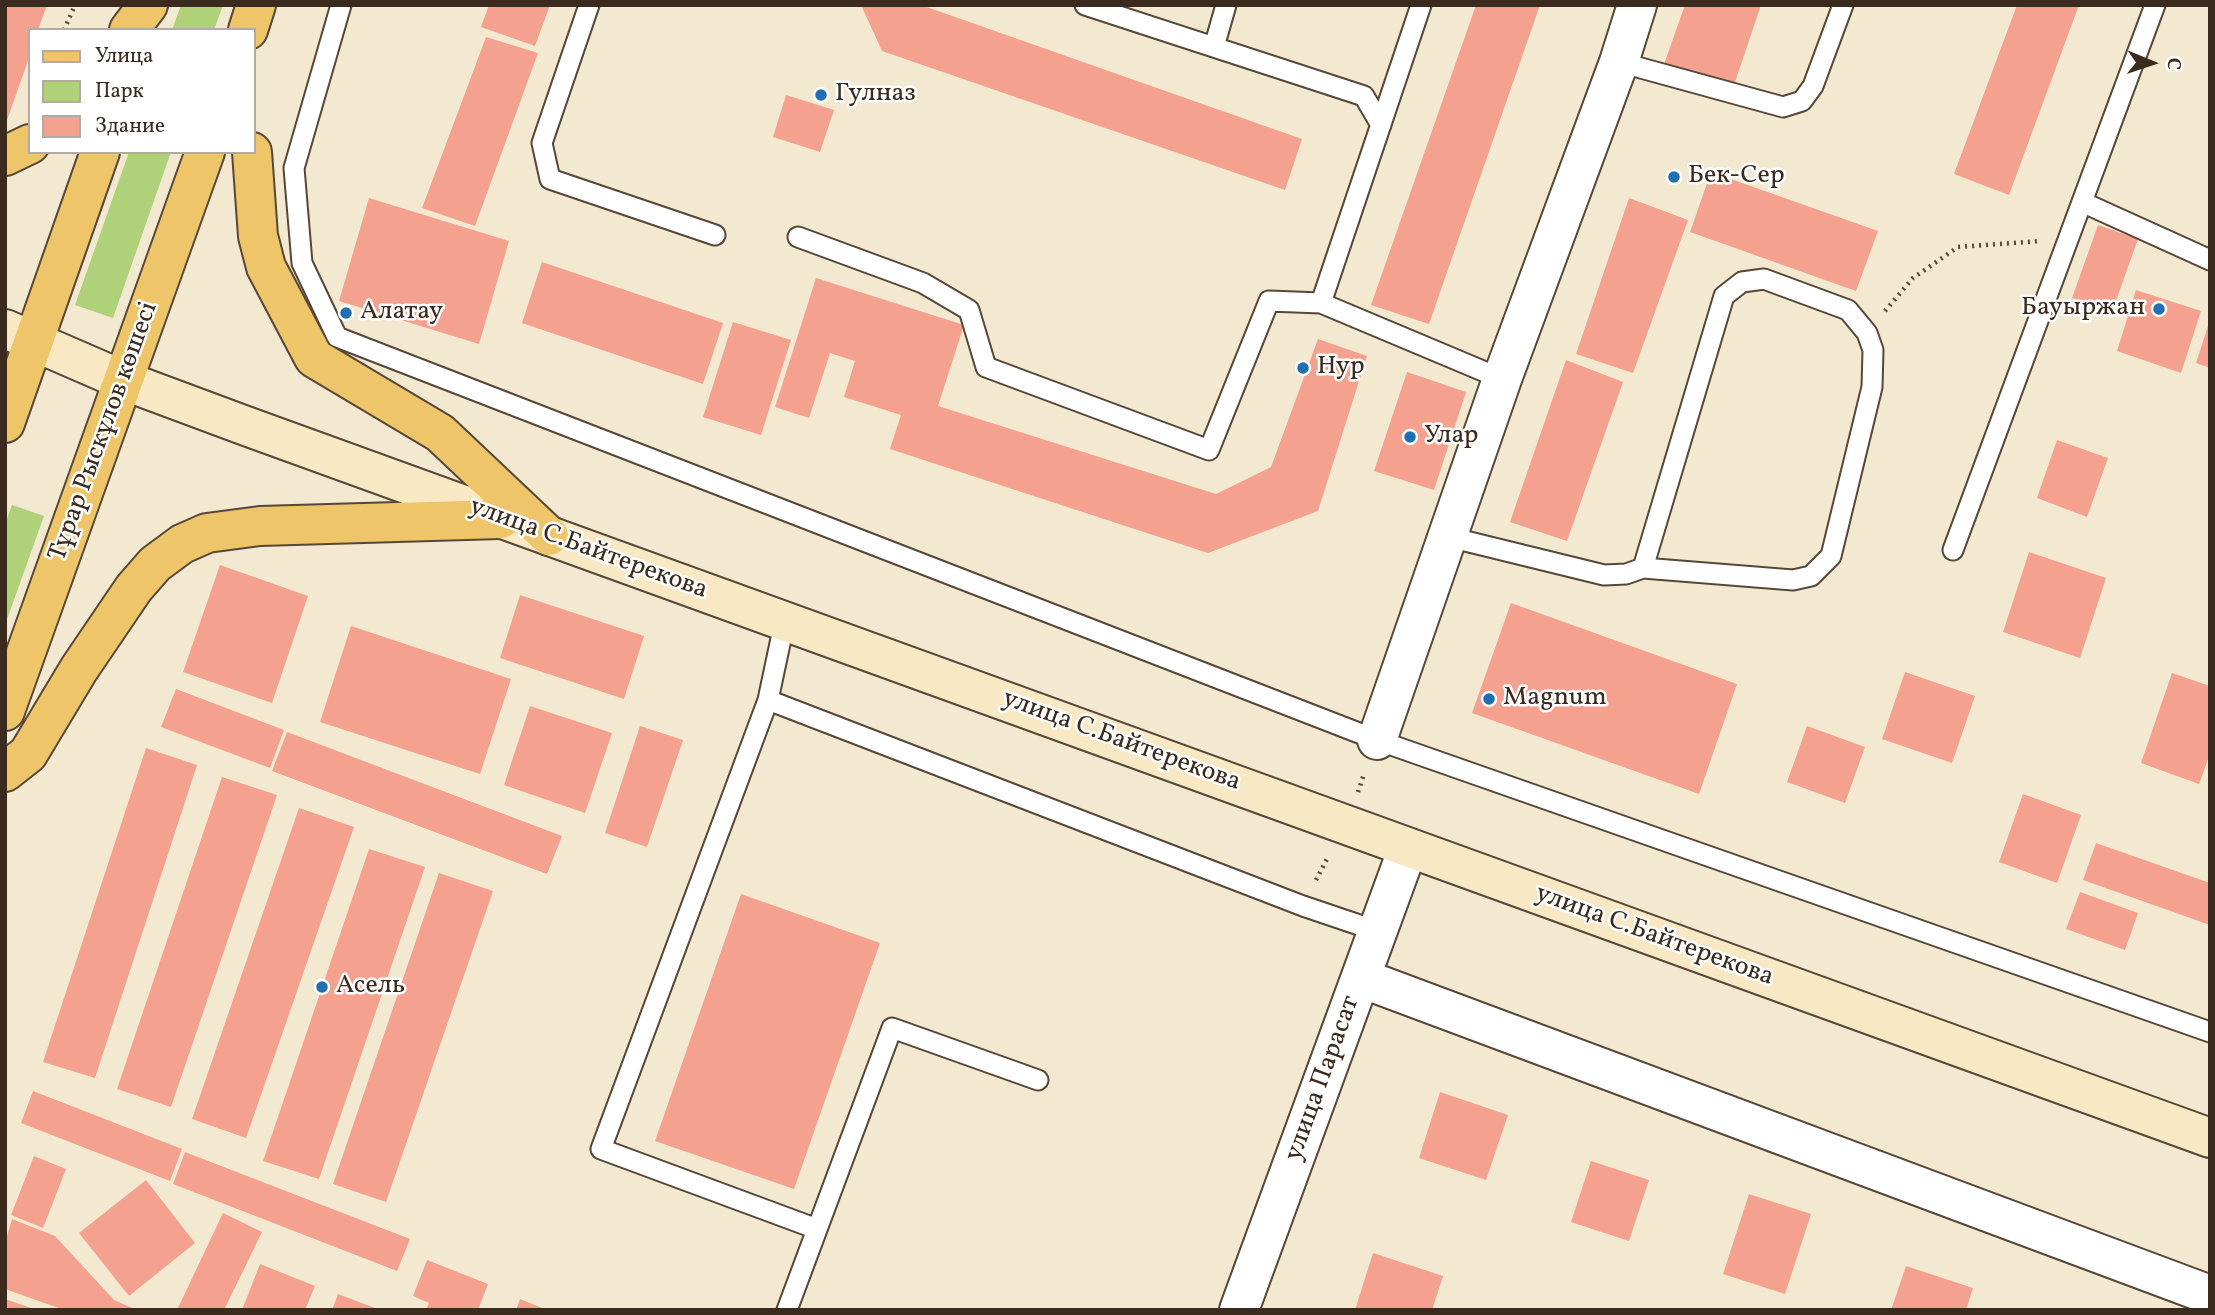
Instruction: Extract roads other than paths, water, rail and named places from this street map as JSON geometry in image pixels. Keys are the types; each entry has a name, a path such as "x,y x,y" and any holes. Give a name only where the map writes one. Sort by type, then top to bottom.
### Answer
{"main road":[{"path":"131,28 149,5"},
{"path":"143,28 149,5"},
{"path":"249,28 256,5"},
{"path":"5,156 28,145"},
{"path":"5,423 20,336 99,154"},
{"name":"Тұрар Рыскұлов көшесі","path":"5,711 204,154"},
{"path":"251,154 258,236 265,267 314,358 440,433 549,536"},
{"name":"улица С.Байтерекова","path":"20,336 124,381 2210,1138"},
{"path":"5,772 28,754 79,669 134,587 155,564 182,544 207,533 260,526 501,519"}],"street":[{"path":"1377,740 1502,379 1619,62 1637,5"},
{"name":"улица Парасат","path":"1239,1310 1408,848"},
{"path":"1360,978 2210,1295"}],"lane":[{"path":"341,5 294,168 302,263 337,337 1377,740 2210,1032"},
{"path":"589,5 542,143 550,179 715,236"},
{"path":"1085,5 1364,96 1381,125"},
{"path":"1214,47 1226,5"},
{"path":"1321,303 1421,5"},
{"path":"1619,62 1783,107 1802,101 1813,86 1843,5"},
{"path":"1953,550 2155,5"},
{"path":"2082,202 2210,260"},
{"path":"798,237 923,283 969,310 986,367 1209,450 1269,301 1321,303 1502,379"},
{"path":"1449,537 1604,575 1626,574 1643,568 1793,580 1811,576 1831,556 1872,387 1874,350 1867,333 1848,310 1764,279 1742,282 1724,296 1643,568"},
{"path":"785,620 768,700 601,1149 817,1229"},
{"path":"768,700 1291,901 1377,931"},
{"path":"787,1310 892,1028 1038,1080"}],"place":[{"name":"Гулназ","path":"821,95"},
{"name":"Бек-Сер","path":"1674,177"},
{"name":"Бауыржан","path":"2159,309"},
{"name":"Алатау","path":"346,313"},
{"name":"Нур","path":"1303,368"},
{"name":"Улар","path":"1410,437"},
{"name":"Magnum","path":"1489,699"},
{"name":"Асель","path":"322,987"}]}
